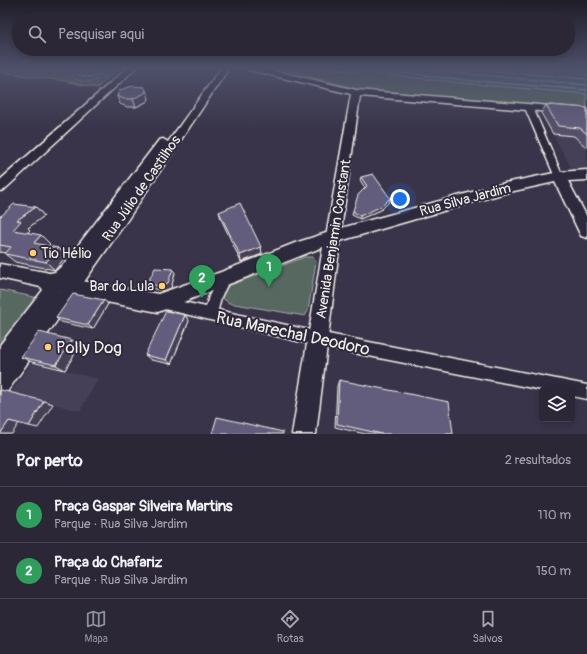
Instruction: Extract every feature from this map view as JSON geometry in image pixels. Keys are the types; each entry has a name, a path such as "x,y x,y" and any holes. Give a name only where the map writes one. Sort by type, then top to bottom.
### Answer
{"main road":[{"name":"Rua Silva Jardim","path":"158,303 224,279 301,248 318,247 336,240 505,188 559,177 587,175"},
{"path":"559,177 587,232"},
{"name":"Avenida Benjamin Constant","path":"304,434 318,339 336,240"},
{"name":"Rua Marechal Deodoro","path":"0,271 45,280 70,287 158,303"}],"street":[{"path":"0,187 110,88"},
{"name":"Rua Júlio de Castilhos","path":"0,385 70,287 114,217 207,88"},
{"path":"336,88 356,93 587,112"},
{"name":"Avenida Benjamin Constant","path":"336,240 356,93"},
{"path":"529,108 559,177"},
{"name":"Rua Júlio de Castilhos","path":"45,280 52,280 64,275 114,217"},
{"path":"210,315 215,296 224,279"},
{"path":"0,360 50,293 51,287 45,280"},
{"name":"Rua Marechal Deodoro","path":"158,303 318,339 587,392"}],"shaded area":[{"path":"540,112 587,116 587,171 574,172"},
{"path":"32,362 98,379 80,411 11,393"}],"green space":[{"path":"354,88 521,88 587,94 587,110"},
{"path":"305,257 313,257 316,262 308,311 305,316 229,303 221,297 228,286"},
{"path":"0,290 39,298 0,348"}],"water":[{"path":"521,88 587,88 587,94"}],"building":[{"path":"124,88 145,88 146,90 145,93 133,99 124,99 117,96 119,91"},
{"path":"546,105 587,108 587,134 580,128 558,126"},
{"path":"373,174 390,198 382,206 360,216 353,211 358,195 367,186 361,177"},
{"path":"240,203 261,247 240,255 219,212"},
{"path":"14,204 36,207 17,220 21,221 13,230 41,235 34,243 58,248 46,262 5,254 11,247 0,245 0,216"},
{"path":"155,268 173,269 168,283 160,286 147,284"},
{"path":"73,294 104,300 88,325 56,318"},
{"path":"166,311 185,315 166,360 145,355"},
{"path":"39,332 72,340 56,365 21,357"},
{"path":"339,380 449,402 453,434 382,434 337,424"},
{"path":"1,390 44,401 29,426 9,421 0,434"},
{"path":"217,417 283,432 283,434 212,434"}],"place":[{"name":"Tio Hélio","path":"33,253"},
{"name":"Bar do Lula","path":"162,286"},
{"name":"Praça Gaspar Silveira Martins","path":"269,287"},
{"name":"Praça do Chafariz","path":"202,298"},
{"name":"Polly Dog","path":"48,347"}]}
